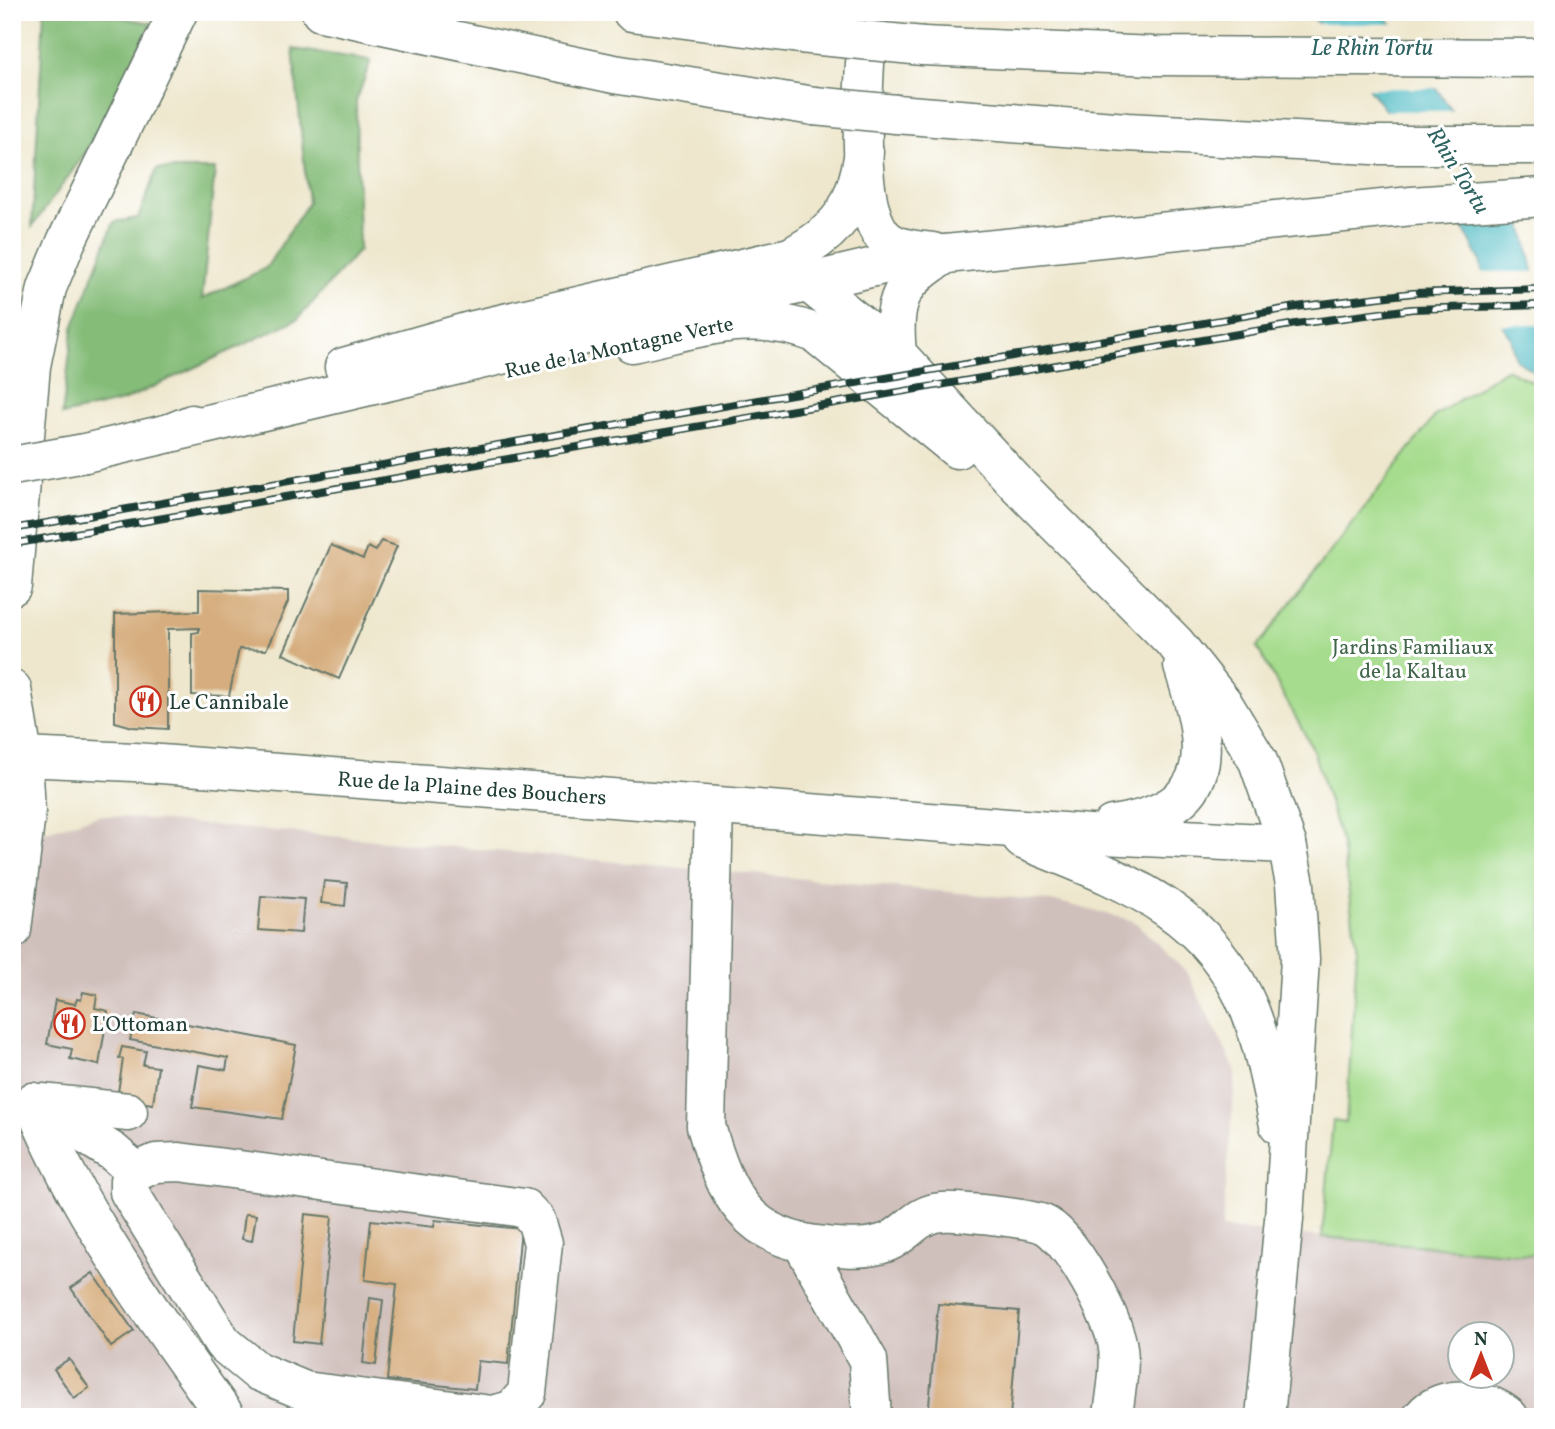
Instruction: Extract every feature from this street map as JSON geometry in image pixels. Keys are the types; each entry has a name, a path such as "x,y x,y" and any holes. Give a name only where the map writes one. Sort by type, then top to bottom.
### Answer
{"main road":[{"path":"12,586 31,366 47,288 66,242 178,12"},
{"path":"321,12 614,74 814,106 1127,132 1372,145 1543,145"},
{"path":"632,12 800,34 923,46 1155,56 1543,58"},
{"path":"868,12 864,152 869,208 883,237 899,246 946,254"},
{"path":"749,268 790,257 819,242 831,231 855,193 864,152"},
{"path":"170,433 887,264 946,254 1412,206 1533,197"},
{"path":"897,354 895,329 903,290 914,273 946,254"},
{"name":"Rue de la Montagne Verte","path":"170,433 267,394 386,354 470,331 749,268 784,274 810,284 897,354 1019,486 1176,644 1223,703 1258,761 1287,844"},
{"name":"Rue de la Montagne Verte","path":"12,466 85,453 170,433 268,421 704,327 768,320 816,333 969,458 1019,486"},
{"name":"Rue de la Montagne Verte","path":"989,826 1108,826 1146,818 1175,804 1197,778 1203,750 1197,711 1176,644"},
{"path":"12,689 23,757 25,826 12,930"},
{"name":"Rue de la Plaine des Bouchers","path":"23,757 134,762 989,826 1287,844 1295,884 1300,959 1287,1160 1265,1417"},
{"path":"714,806 706,1126 717,1165 736,1203 762,1229 803,1245 862,1249 890,1241 923,1216 943,1212 1041,1223 1058,1233 1113,1323 1119,1350 1113,1417"},
{"name":"Rue de la Plaine des Bouchers","path":"989,826 1143,891 1192,925 1211,943 1226,964 1250,1011 1287,1160"},
{"path":"23,1100 128,1112"},
{"path":"23,1100 113,1152 136,1172"},
{"path":"23,1100 110,1251 226,1417"},
{"path":"179,1162 524,1208 536,1220 543,1243 527,1393 512,1410 492,1415 305,1391 257,1371 223,1343 129,1192 129,1181 136,1172 156,1163 179,1162"},
{"path":"803,1245 868,1360 872,1417"},
{"path":"1422,1417 1426,1411 1447,1402 1470,1400 1500,1409 1509,1417"}],"shaded area":[{"path":"100,815 1059,902 1134,921 1187,972 1236,1071 1222,1228 1543,1256 1543,1417 12,1417 12,841"}],"green space":[{"path":"44,12 89,12 152,23 86,152 32,227"},
{"path":"293,49 371,60 356,102 359,250 298,319 123,401 62,415 73,328 114,222 138,218 157,169 215,169 202,299 266,268 308,203"},
{"name":"Jardins Familiaux de la Kaltau","path":"1506,369 1543,387 1543,1256 1322,1237 1333,1121 1346,1123 1357,950 1342,844 1312,747 1257,647 1435,416"}],"water":[{"name":"Le Rhin Tortu","path":"1309,12 1383,12 1490,165 1522,224 1538,291 1543,298 1543,377 1516,360 1511,337 1489,308 1480,260 1435,174"}],"pier":[{"path":"1314,24 1396,24 1440,88 1363,88"},
{"path":"1381,111 1456,111 1493,163 1521,214 1456,220 1432,176"},
{"path":"1479,272 1537,272 1543,292 1543,325 1497,325 1485,310"}],"building":[{"path":"381,541 397,546 339,679 283,654 331,545 363,559 368,547 376,551"},
{"path":"199,589 288,591 288,602 266,650 239,649 229,696 192,695 192,633 199,632 199,628 168,629 168,729 133,727 115,722 115,614 199,611"},
{"path":"324,881 347,883 345,906 321,903"},
{"path":"261,896 304,899 301,933 258,930"},
{"path":"83,992 97,995 95,1008 108,1011 99,1065 70,1059 72,1049 47,1044 55,1000 75,1004 77,999 81,1000"},
{"path":"136,1014 296,1045 282,1119 192,1107 199,1065 226,1070 228,1058 130,1040"},
{"path":"122,1047 146,1051 143,1065 158,1067 153,1104 117,1099 123,1059 119,1058"},
{"path":"245,1214 256,1215 252,1241 242,1239"},
{"path":"305,1214 332,1217 319,1344 293,1341"},
{"path":"371,1220 434,1227 435,1220 521,1229 508,1364 478,1361 475,1389 387,1380 397,1284 365,1280"},
{"path":"93,1273 134,1331 111,1347 71,1288"},
{"path":"370,1298 383,1300 376,1365 363,1363"},
{"path":"938,1304 1019,1311 1010,1417 928,1417"},
{"path":"69,1359 89,1388 74,1398 54,1369"}],"railway":[{"path":"12,529 1296,307 1413,293 1543,289"},
{"path":"12,544 1296,324 1412,309 1543,305"}],"place":[{"name":"Le Cannibale","path":"146,702"},
{"name":"L'Ottoman","path":"69,1024"}],"water label":[{"name":"Rhin Tortu","path":"1459,170"}]}
